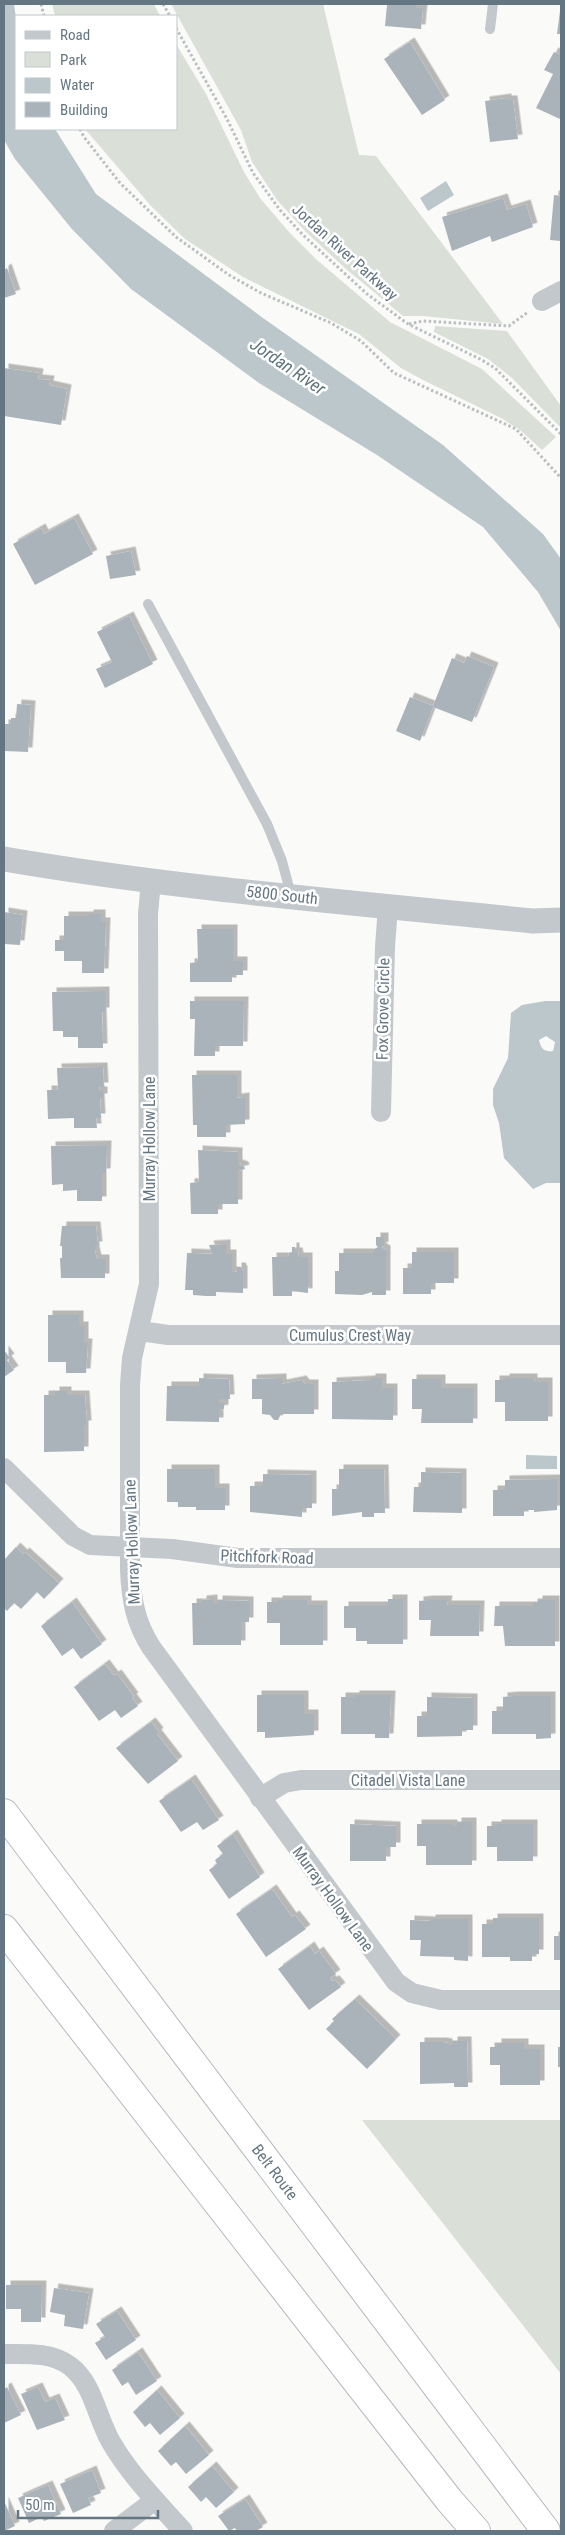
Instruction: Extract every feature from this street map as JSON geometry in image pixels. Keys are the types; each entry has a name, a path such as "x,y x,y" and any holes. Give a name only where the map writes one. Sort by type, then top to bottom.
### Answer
{"highway":[{"name":"Belt Route","path":"4,1814 546,2531"},
{"path":"4,1929 449,2500 476,2531"}],"street":[{"path":"542,301 561,291"},
{"name":"5800 South","path":"4,859 151,881 533,921 561,920"},
{"name":"Murray Hollow Lane","path":"151,881 148,914 150,1276 140,1331 132,1358 130,1385 131,1595 144,1635 384,1968 403,1988 421,1996 441,2000 561,2000"},
{"name":"Fox Grove Circle","path":"381,1112 384,947 388,906"},
{"name":"Cumulus Crest Way","path":"140,1331 168,1335 561,1335"},
{"name":"Pitchfork Road","path":"4,1468 66,1529 82,1542 100,1546 172,1549 238,1558 561,1558"},
{"name":"Citadel Vista Lane","path":"260,1798 284,1783 302,1780 561,1780"},
{"path":"4,2354 50,2357 61,2360 77,2372 111,2441 155,2500 183,2531"},
{"path":"114,2531 155,2500"}],"lane":[{"path":"490,30 492,4"},
{"path":"148,604 267,824 282,861 292,896"}],"path":[{"path":"163,4 169,15"},
{"name":"Jordan River Parkway","path":"178,32 227,119 253,173 280,210 367,294 408,324 495,368 561,434"},
{"path":"80,130 120,183 176,237 229,275 261,293 331,323 361,341 394,373 516,429 561,478"},
{"path":"408,324 423,321 509,326 542,301"}],"green space":[{"path":"52,4 154,4 160,15 55,15"},
{"path":"171,4 323,4 359,155 376,156 503,324 423,316 403,316 346,269 306,232 277,200 252,162 241,130"},
{"path":"178,47 206,94 244,172 260,198 289,232 317,260 390,322 482,369 556,437 542,450 520,430 501,418 401,368 359,334 243,277 185,239 151,206 86,130 178,130"},
{"path":"435,326 507,331 561,406 561,428 512,378 488,359 434,332"},
{"path":"362,2120 561,2120 561,2374"}],"water":[{"name":"Jordan River","path":"4,4 14,4 15,130 56,130 96,194 263,318 443,445 543,534 561,559 561,631 538,592 483,527 377,455 259,383 131,289 71,228 15,159 4,140"},
{"path":"446,181 454,195 428,211 420,198"},
{"path":"545,1001 561,1001 561,1183 546,1183 533,1189 504,1158 499,1123 493,1105 493,1089 508,1058 511,1013 522,1005","holes":["546,1036 555,1042 553,1051 547,1051 542,1048 539,1040"]},
{"path":"526,1455 557,1456 557,1469 526,1469"}],"building":[{"path":"416,4 416,8 423,8 421,29 385,26 387,5"},
{"path":"560,11 561,34 557,34"},
{"path":"410,42 445,100 422,115 384,59"},
{"path":"554,52 561,55 560,119 536,108 553,74 544,70"},
{"path":"507,98 507,100 513,100 518,139 490,142 485,101"},
{"path":"554,195 561,196 561,241 550,240"},
{"path":"503,198 507,210 526,204 533,227 492,242 490,236 452,251 442,217"},
{"path":"7,268 16,294 4,298 4,270"},
{"path":"4,368 39,373 38,379 50,380 49,385 67,389 61,425 4,416"},
{"path":"74,518 93,554 35,585 13,544 41,528 44,534"},
{"path":"131,551 136,575 110,579 106,556"},
{"path":"129,616 153,664 105,688 96,669 112,662 97,632"},
{"path":"467,656 494,667 472,722 433,707 420,741 396,731 410,697 433,706 452,658 464,663"},
{"path":"17,704 31,705 28,752 4,751 4,724 11,724 11,718 16,718"},
{"path":"4,912 23,915 20,945 4,944"},
{"path":"89,914 101,914 101,922 106,922 104,973 82,973 82,961 64,961 64,951 55,951 55,940 64,940 64,916 89,916"},
{"path":"197,929 233,929 233,961 243,961 243,975 232,975 232,982 190,982 190,963 198,962"},
{"path":"105,991 105,1012 102,1012 103,1048 78,1048 78,1037 63,1037 63,1031 53,1031 52,992"},
{"path":"190,1001 244,1001 243,1046 215,1046 215,1056 194,1056 195,1019 190,1019"},
{"path":"103,1067 104,1087 99,1087 100,1091 103,1091 103,1098 100,1098 101,1118 96,1118 97,1128 74,1128 74,1118 48,1119 47,1090 58,1090 57,1068"},
{"path":"192,1075 237,1075 237,1098 245,1097 245,1124 226,1125 226,1137 197,1137 197,1125 193,1125"},
{"path":"107,1145 106,1173 102,1173 102,1201 77,1201 77,1190 63,1191 63,1184 52,1185 51,1146"},
{"path":"198,1150 238,1152 238,1164 244,1166 245,1169 238,1171 238,1204 218,1204 218,1214 191,1214 190,1183 199,1182"},
{"path":"62,1226 96,1226 98,1246 95,1246 95,1251 97,1259 105,1259 105,1278 61,1278 60,1258 62,1258 62,1246 60,1246"},
{"path":"376,1237 384,1237 384,1246 381,1247 386,1250 386,1295 372,1295 372,1292 362,1295 335,1294 335,1271 339,1271 339,1253 373,1253 373,1250 378,1247 376,1245"},
{"path":"226,1244 226,1254 232,1254 232,1271 237,1272 237,1267 241,1267 243,1271 243,1293 216,1292 216,1296 206,1296 193,1295 193,1290 185,1290 187,1253 212,1254 209,1245"},
{"path":"292,1247 295,1247 295,1252 298,1252 299,1257 308,1257 308,1293 292,1291 292,1296 273,1296 272,1257 288,1257 289,1253 292,1252"},
{"path":"412,1252 454,1252 454,1283 431,1283 431,1294 403,1294 403,1268 412,1268"},
{"path":"48,1315 79,1315 79,1326 84,1326 84,1343 88,1343 86,1373 66,1373 66,1362 48,1362"},
{"path":"4,1350 10,1358 7,1360 14,1370 4,1377"},
{"path":"199,1378 229,1379 230,1399 219,1399 219,1403 224,1403 224,1409 219,1410 219,1422 166,1421 167,1386 199,1386"},
{"path":"282,1378 282,1384 302,1380 305,1384 314,1384 314,1414 281,1414 278,1420 274,1420 270,1415 262,1414 262,1399 252,1399 252,1379"},
{"path":"371,1378 382,1378 382,1388 393,1388 393,1420 332,1419 332,1382 371,1380"},
{"path":"505,1378 533,1378 533,1382 548,1382 548,1421 505,1421 505,1402 495,1402 495,1380 505,1380"},
{"path":"412,1379 441,1379 441,1388 473,1388 473,1423 421,1423 422,1409 412,1409"},
{"path":"55,1391 67,1391 67,1395 85,1395 87,1425 84,1425 84,1451 44,1452 44,1395 55,1395"},
{"path":"167,1469 215,1469 215,1488 225,1488 225,1510 196,1510 196,1507 178,1507 178,1502 167,1502"},
{"path":"339,1469 384,1469 385,1513 374,1513 374,1517 362,1517 362,1512 332,1516 332,1489 339,1489"},
{"path":"421,1472 462,1473 462,1513 413,1512 414,1487 421,1487"},
{"path":"263,1474 312,1475 312,1508 302,1508 302,1517 250,1512 250,1486 263,1486"},
{"path":"557,1479 557,1510 534,1512 534,1510 524,1510 524,1516 493,1516 493,1490 505,1490 505,1480"},
{"path":"16,1547 23,1554 25,1552 59,1583 44,1599 37,1592 21,1609 14,1603 7,1611 4,1608 4,1560"},
{"path":"213,1599 213,1604 218,1604 218,1600 249,1601 249,1622 241,1622 241,1645 193,1645 192,1603 202,1603 202,1600"},
{"path":"388,1599 403,1599 403,1644 367,1644 367,1641 356,1641 356,1628 344,1628 344,1606 388,1606"},
{"path":"278,1600 307,1600 307,1605 323,1605 323,1645 280,1645 280,1623 267,1623 267,1602 278,1602"},
{"path":"448,1600 447,1605 480,1605 479,1636 430,1636 431,1620 419,1620 419,1601"},
{"path":"538,1600 555,1600 555,1646 505,1646 503,1626 494,1626 495,1606 533,1606 533,1603 538,1603"},
{"path":"72,1602 102,1644 81,1659 73,1648 62,1656 41,1626"},
{"path":"105,1664 114,1676 117,1674 134,1697 132,1698 138,1706 121,1718 115,1710 99,1721 74,1687"},
{"path":"257,1695 304,1695 304,1714 314,1714 314,1735 265,1738 265,1732 257,1732"},
{"path":"355,1695 391,1695 389,1738 375,1738 375,1734 341,1734 341,1697 355,1697"},
{"path":"551,1696 551,1738 536,1739 536,1734 492,1734 492,1711 503,1711 503,1697"},
{"path":"427,1697 473,1698 473,1730 462,1730 462,1736 417,1737 417,1716 427,1716"},
{"path":"151,1722 159,1732 157,1734 178,1761 148,1784 116,1748"},
{"path":"191,1779 219,1820 203,1830 197,1822 181,1832 159,1801"},
{"path":"457,1822 472,1822 472,1865 426,1865 426,1846 417,1846 417,1824 453,1824 453,1826 457,1826"},
{"path":"350,1824 396,1826 396,1847 386,1847 386,1861 350,1861"},
{"path":"497,1824 533,1824 533,1861 497,1861 497,1847 487,1847 487,1826 497,1826"},
{"path":"233,1834 260,1877 229,1899 209,1870 217,1864 215,1860 223,1854 217,1846"},
{"path":"272,1889 292,1917 295,1915 306,1929 266,1957 236,1914"},
{"path":"493,1918 539,1918 539,1954 532,1954 532,1961 510,1961 510,1957 482,1957 482,1924 493,1924"},
{"path":"431,1919 468,1919 468,1961 454,1960 454,1957 420,1956 421,1940 410,1940 410,1920 431,1921"},
{"path":"554,1936 561,1936 561,1960 554,1960"},
{"path":"310,1946 315,1954 319,1951 336,1974 330,1978 332,1981 335,1980 341,1987 309,2010 278,1969"},
{"path":"355,1999 396,2039 367,2069 326,2029 334,2021 332,2019"},
{"path":"453,2041 467,2041 468,2087 454,2087 454,2083 420,2084 420,2042 442,2042 453,2045"},
{"path":"497,2043 524,2043 524,2049 540,2049 540,2085 500,2085 500,2065 490,2065 490,2047 497,2047"},
{"path":"558,2047 561,2047 561,2067 558,2067"},
{"path":"6,2285 42,2285 41,2322 21,2322 21,2309 6,2309"},
{"path":"54,2288 89,2293 83,2329 64,2326 65,2315 50,2312"},
{"path":"117,2311 136,2340 106,2360 95,2343 105,2337 96,2324"},
{"path":"138,2352 157,2381 136,2395 128,2382 122,2386 112,2370"},
{"path":"7,2387 21,2415 4,2423 4,2389"},
{"path":"38,2387 45,2402 55,2398 65,2420 37,2430 21,2394"},
{"path":"157,2390 180,2418 160,2435 150,2423 145,2427 133,2412"},
{"path":"185,2426 209,2455 186,2474 176,2462 171,2466 158,2451"},
{"path":"212,2466 234,2492 216,2508 206,2497 201,2502 188,2487"},
{"path":"92,2470 101,2493 88,2498 91,2505 73,2513 60,2484"},
{"path":"48,2485 61,2514 44,2521 42,2517 29,2523 18,2498"},
{"path":"245,2499 263,2527 256,2531 237,2531 235,2528 229,2531 218,2516"},
{"path":"4,2501 15,2526 4,2531"}]}
